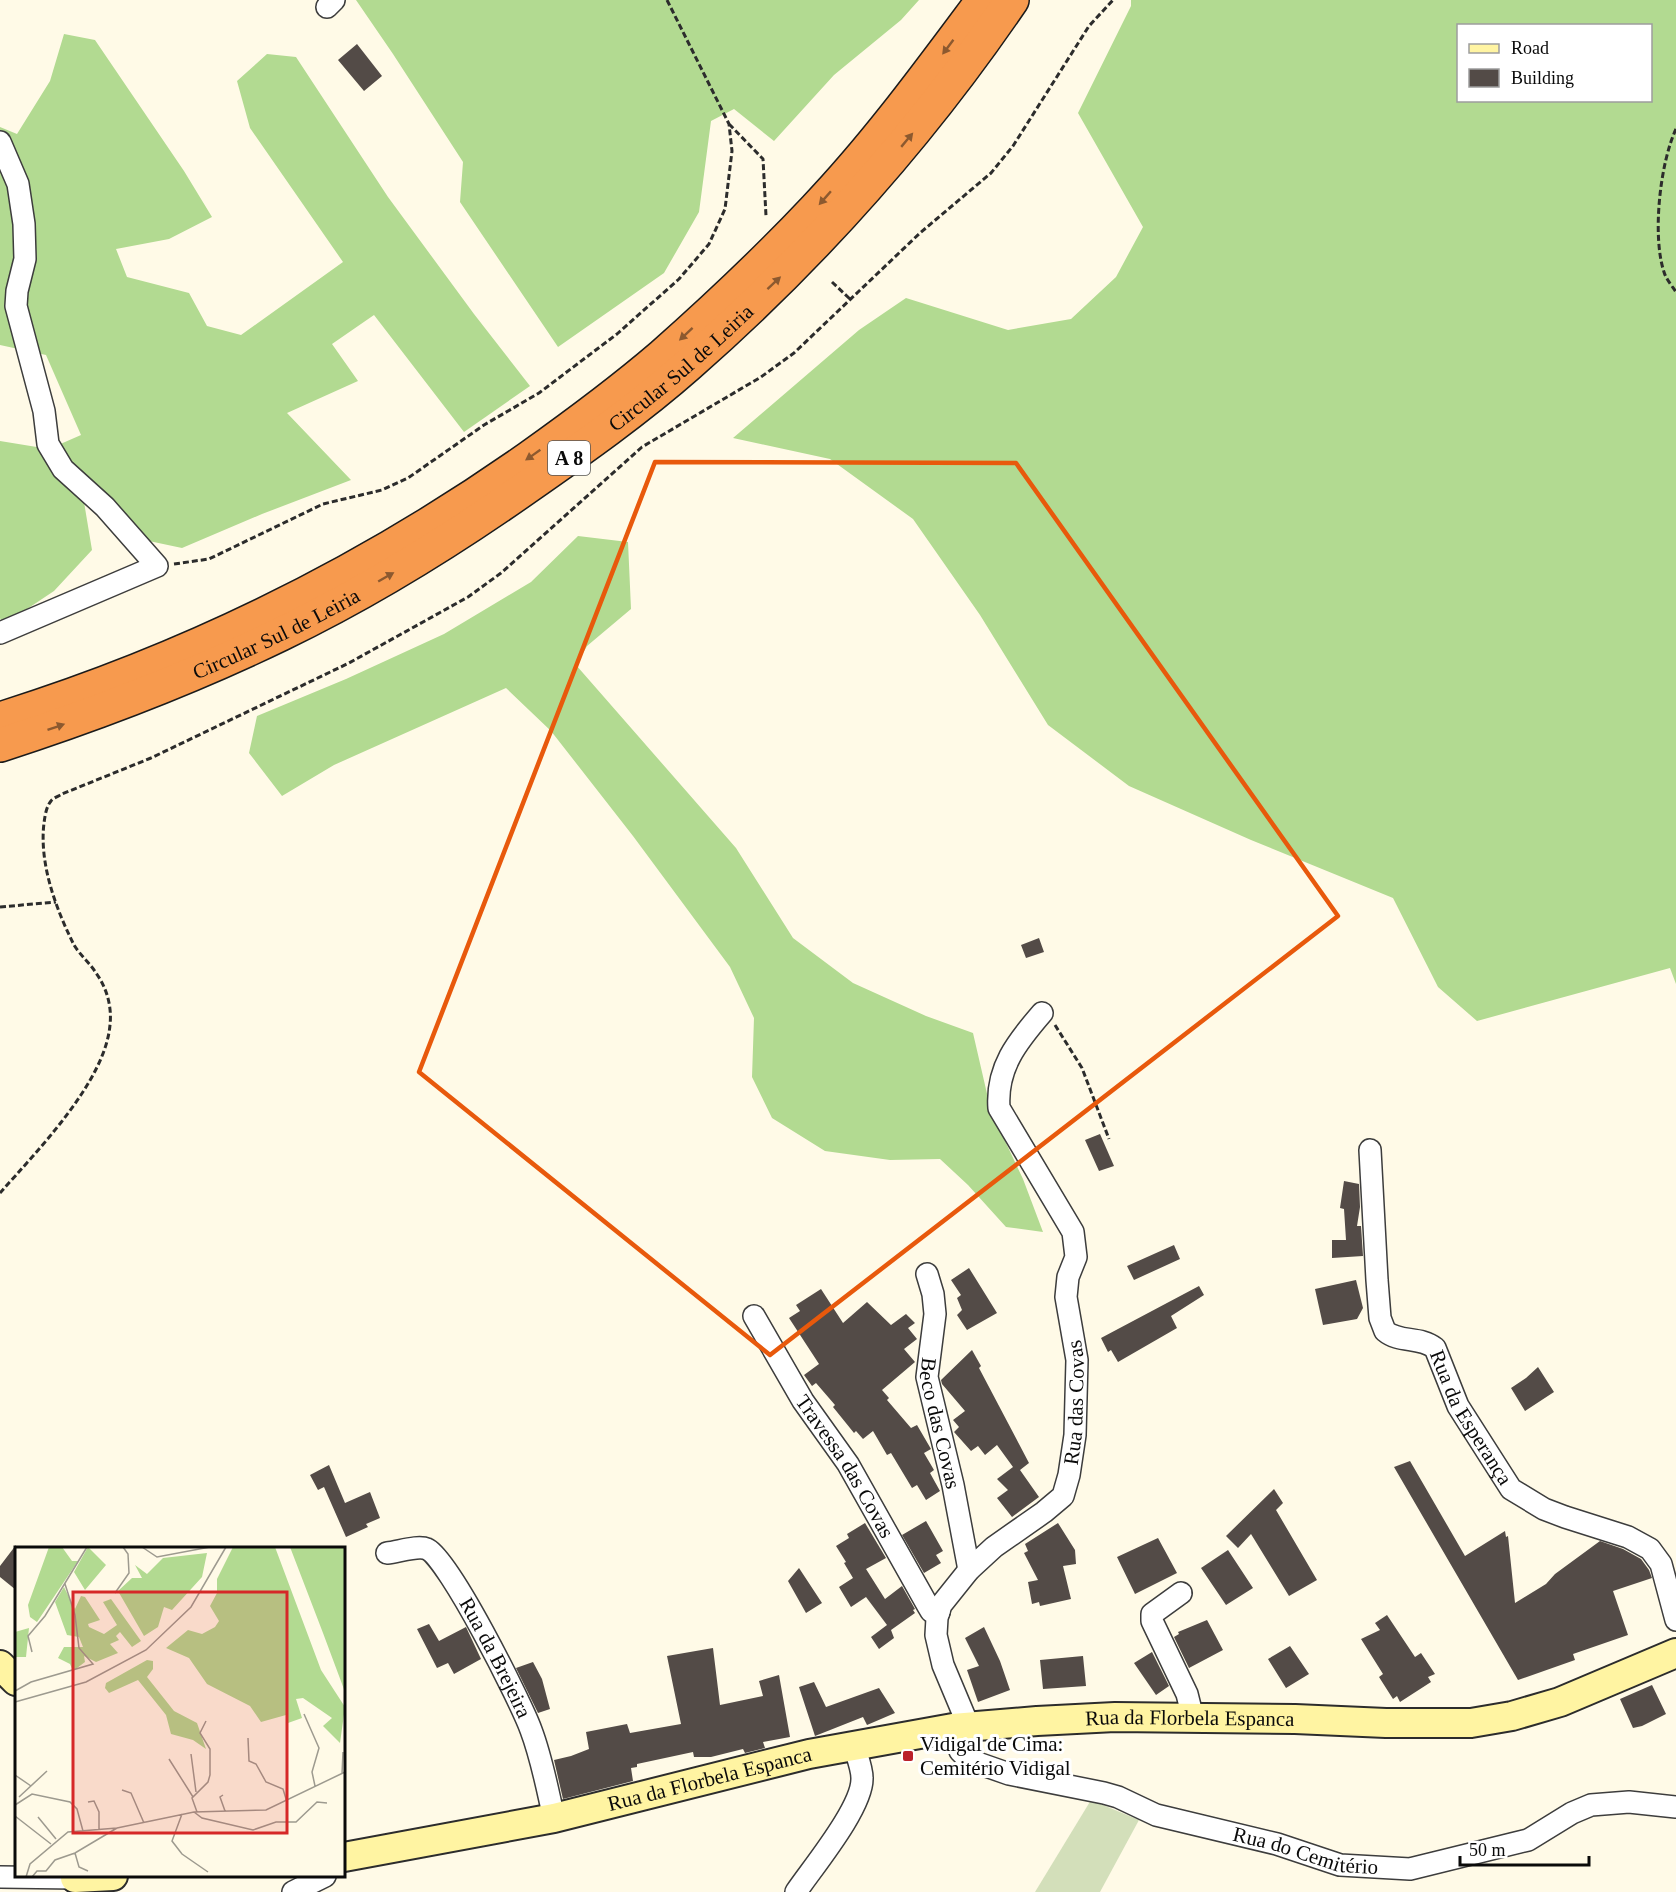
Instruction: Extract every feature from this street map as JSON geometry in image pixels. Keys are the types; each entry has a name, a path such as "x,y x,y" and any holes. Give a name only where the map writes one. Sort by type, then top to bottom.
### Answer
{"highway":[{"name":"Circular Sul de Leiria","path":"0,719 90,690 202,644 293,601 402,541 484,489 575,425 662,356 754,271 817,207 895,116 983,0"},
{"name":"Circular Sul de Leiria","path":"0,745 103,711 282,634 345,601 427,553 490,513 576,453 642,403 688,364 822,237 923,121 984,42 1012,0"}],"street":[{"path":"0,142 18,184 24,224 25,259 17,291 16,306 44,411 48,444 63,469 105,507 157,566 0,633"},
{"name":"Rua das Covas","path":"961,1727 938,1650 937,1618 941,1605 969,1570 994,1546 1044,1512 1063,1496 1069,1475 1075,1435 1077,1360 1066,1297 1068,1277 1076,1257 1073,1232 999,1108 998,1091 1005,1067 1019,1041 1042,1013"},
{"name":"Rua da Esperança","path":"1370,1150 1377,1280 1380,1318 1384,1331 1399,1338 1429,1344 1434,1348 1458,1406 1511,1489 1555,1513 1628,1537 1650,1549 1662,1564 1676,1620"},
{"name":"Beco das Covas","path":"927,1274 933,1294 935,1314 927,1377 951,1476 969,1570"},
{"name":"Travessa das Covas","path":"754,1316 803,1401 848,1464 931,1611 939,1612"},
{"name":"Rua da Brejeira","path":"387,1553 417,1547 426,1548 439,1557 496,1658 527,1721 546,1776 554,1818"},
{"path":"1181,1593 1152,1614 1152,1621 1187,1694 1190,1718"},
{"name":"Rua da Florbela Espanca","path":"345,1857 554,1818 809,1754 961,1727 1037,1720 1115,1717 1471,1723 1512,1716 1560,1702 1676,1653"},
{"path":"0,1665 15,1680"},
{"name":"Rua do Cemitério","path":"961,1727 960,1751 969,1760 990,1768 1104,1793 1156,1815 1277,1844 1340,1865 1410,1869 1502,1848 1528,1840 1591,1804 1629,1802 1676,1807"},
{"path":"796,1892 842,1827 860,1790 862,1779 854,1746"},
{"path":"0,1877 75,1877"},
{"path":"292,1892 322,1877"}],"path":[{"path":"667,0 729,124 763,159 766,216"},
{"path":"157,566 209,559 322,504 382,490 408,478 483,425 539,393 616,334 679,279 709,244 725,209 732,151 729,124"},
{"path":"1676,129 1664,162 1658,246 1664,274 1676,292"},
{"path":"832,282 850,299"},
{"path":"0,1193 63,1121 102,1058 109,1038 111,1008 105,990 97,974 76,948 56,902 44,855 43,833 50,802"},
{"path":"0,907 56,902"},
{"path":"1042,1013 1054,1024 1082,1068 1109,1139"}],"highlighted area":[{"path":"655,462 1016,463 1338,916 770,1355 419,1072"}],"green space":[{"path":"356,0 919,0 901,20 834,75 774,141 734,109 711,121 699,212 664,273 558,347 460,202 463,162"},
{"path":"1131,0 1676,0 1676,984 1670,968 1477,1021 1438,987 1393,898 1251,840 1129,786 1048,725 980,615 913,519 830,459 733,438 859,330 906,298 1008,330 1071,319 1116,277 1143,227 1078,113 1131,6"},
{"path":"64,34 95,40 184,171 212,217 169,239 116,249 127,277 189,293 207,326 241,335 343,262 250,128 237,81 267,54 296,57 388,197 530,386 464,432 374,315 332,344 358,381 287,413 351,480 182,548 149,541 84,502 92,550 54,591 3,625 0,618 0,441 49,449 81,435 46,355 0,345 0,127 17,134 50,81"},
{"path":"578,536 628,542 631,609 587,646 576,665 736,848 793,938 853,983 926,1016 973,1033 991,1111 1023,1179 1043,1232 1006,1227 968,1185 940,1159 890,1160 825,1151 772,1118 752,1077 754,1018 730,967 633,836 551,731 506,688 334,765 282,796 249,753 257,716 346,679 444,634 531,582"},
{"path":"1091,1800 1139,1820 1100,1892 1035,1892"}],"building":[{"path":"357,44 382,76 364,91 338,60"},
{"path":"1039,938 1044,952 1026,958 1021,945"},
{"path":"1100,1134 1114,1166 1099,1171 1085,1140"},
{"path":"1344,1181 1359,1184 1360,1207 1357,1226 1361,1226 1363,1256 1332,1258 1332,1240 1346,1240 1344,1209 1340,1208"},
{"path":"1174,1245 1180,1259 1134,1280 1127,1266"},
{"path":"969,1268 997,1313 967,1330 957,1315 962,1310 957,1298 961,1295 951,1280"},
{"path":"1356,1280 1363,1308 1357,1319 1323,1325 1315,1289"},
{"path":"1199,1286 1204,1295 1171,1316 1177,1328 1118,1362 1111,1350 1108,1352 1101,1338"},
{"path":"821,1289 843,1323 867,1302 891,1325 906,1314 915,1323 908,1328 917,1339 904,1349 915,1362 882,1390 889,1398 887,1400 911,1428 917,1425 931,1449 924,1453 934,1470 930,1473 940,1491 926,1500 917,1485 912,1488 891,1453 887,1455 873,1431 863,1439 856,1431 854,1433 833,1407 835,1405 816,1383 812,1386 804,1375 819,1364 789,1318 800,1311 796,1305"},
{"path":"972,1350 981,1366 979,1368 1029,1463 1020,1470 1039,1497 1012,1517 997,1498 1008,1490 997,1479 1013,1467 997,1445 985,1455 978,1446 971,1451 954,1432 959,1427 953,1420 965,1411 941,1380"},
{"path":"1538,1367 1554,1392 1525,1411 1511,1388"},
{"path":"1410,1461 1465,1556 1505,1531 1506,1537 1508,1536 1515,1603 1546,1584 1555,1574 1600,1541 1623,1549 1641,1559 1652,1578 1613,1591 1628,1635 1573,1654 1575,1660 1518,1680 1394,1467"},
{"path":"329,1465 345,1503 370,1492 380,1518 366,1524 368,1527 346,1537 324,1487 318,1490 310,1475"},
{"path":"1274,1489 1283,1503 1276,1510 1317,1580 1289,1596 1251,1534 1238,1548 1226,1536"},
{"path":"926,1521 943,1551 936,1555 941,1563 924,1573 902,1535"},
{"path":"865,1523 886,1558 866,1569 885,1599 902,1586 915,1609 913,1610 915,1613 891,1630 894,1638 879,1649 871,1637 887,1625 866,1597 851,1607 839,1587 853,1578 836,1546 849,1538 847,1534"},
{"path":"1058,1523 1075,1550 1076,1564 1063,1566 1071,1599 1040,1606 1039,1602 1032,1604 1028,1582 1038,1580 1024,1553 1028,1551 1025,1544"},
{"path":"1158,1538 1177,1573 1135,1594 1117,1557"},
{"path":"16,1545 15,1589 0,1577 0,1566"},
{"path":"1228,1550 1253,1588 1226,1605 1201,1568"},
{"path":"799,1568 822,1603 806,1613 788,1581"},
{"path":"1387,1615 1415,1657 1421,1653 1435,1674 1428,1677 1431,1682 1400,1702 1397,1696 1393,1699 1379,1677 1383,1674 1361,1639 1380,1630 1375,1623"},
{"path":"1207,1620 1223,1650 1189,1668 1174,1637 1179,1634 1178,1632"},
{"path":"429,1624 439,1641 466,1627 481,1659 454,1674 448,1663 437,1668 417,1629"},
{"path":"984,1627 1000,1661 1010,1690 978,1702 967,1670 979,1666 965,1638"},
{"path":"1290,1646 1309,1674 1286,1688 1268,1659"},
{"path":"713,1648 720,1705 763,1696 759,1681 779,1675 790,1737 763,1742 765,1748 745,1753 743,1749 711,1757 694,1757 693,1752 637,1764 637,1767 631,1768 633,1781 563,1799 554,1760 589,1749 586,1732 627,1724 630,1733 681,1724 667,1656"},
{"path":"1152,1652 1169,1686 1156,1695 1134,1663"},
{"path":"1083,1656 1086,1686 1043,1689 1040,1660"},
{"path":"533,1662 542,1679 550,1709 538,1713 516,1668"},
{"path":"814,1682 826,1707 879,1688 895,1713 867,1725 863,1717 815,1736 799,1687"},
{"path":"1652,1685 1666,1714 1633,1728 1620,1699"}],"place":[{"name":"Vidigal de Cima: Cemitério Vidigal","path":"908,1756"}]}
